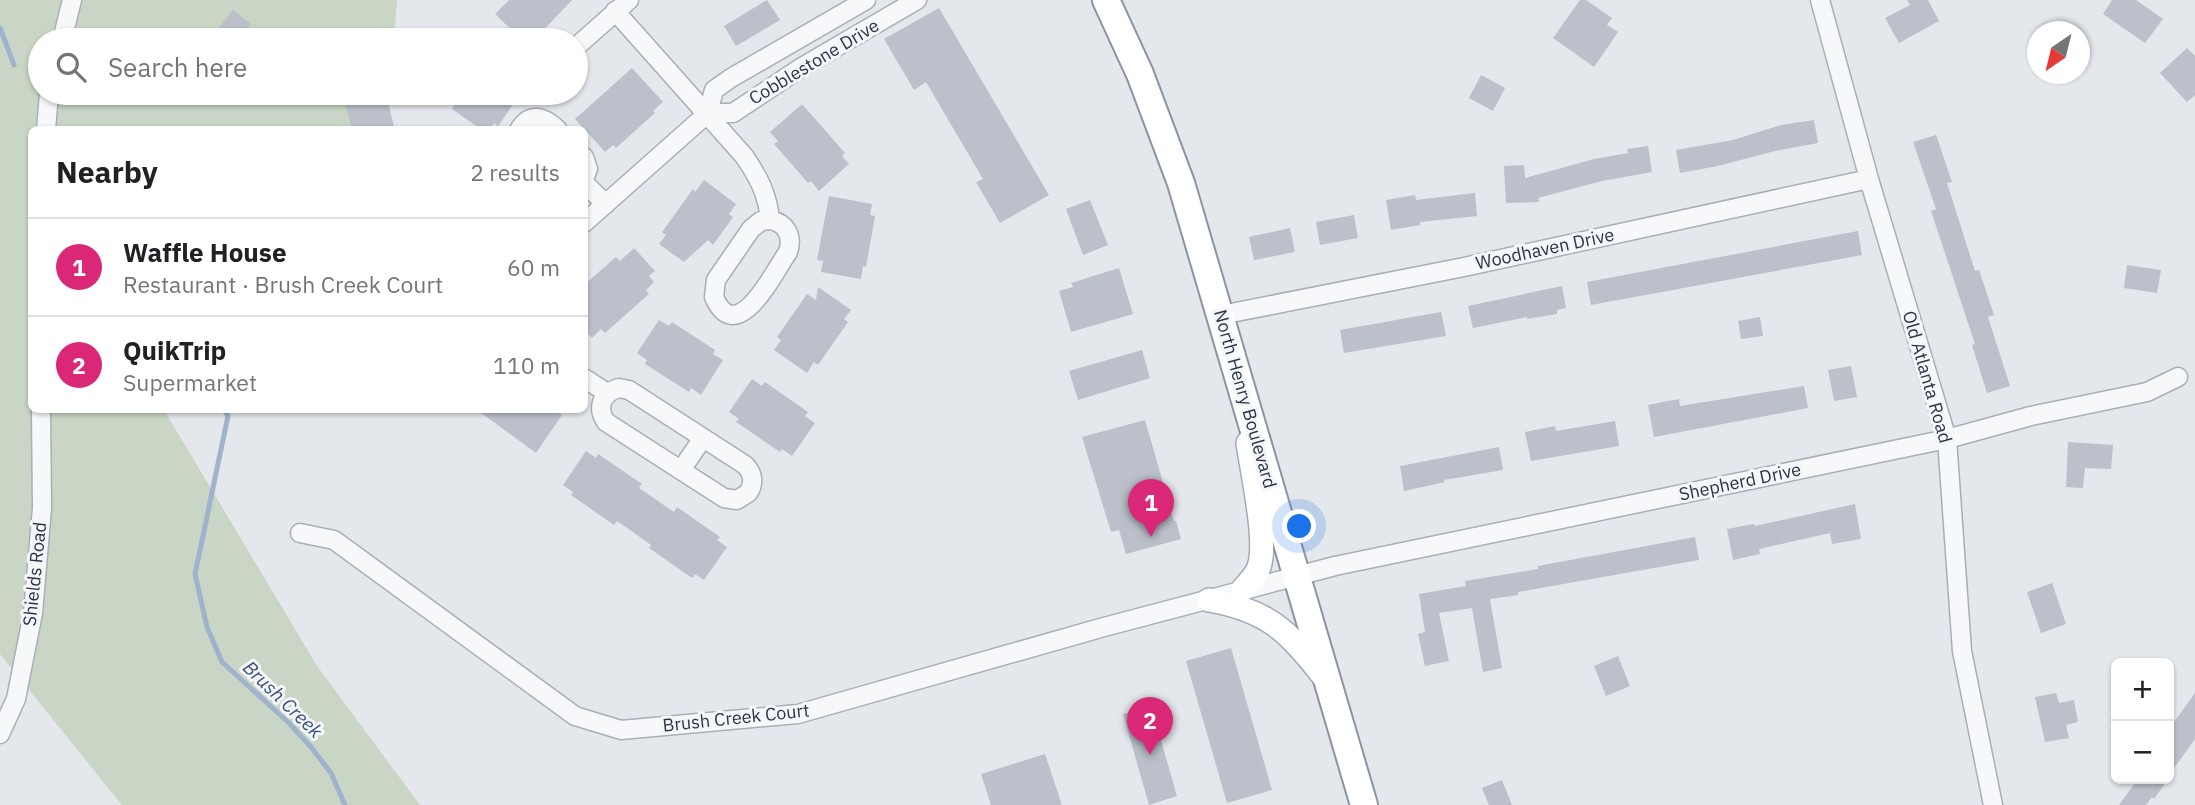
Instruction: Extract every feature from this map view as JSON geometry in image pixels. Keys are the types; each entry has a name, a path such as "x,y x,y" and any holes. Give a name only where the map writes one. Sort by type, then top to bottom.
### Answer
{"highway":[{"name":"North Henry Boulevard","path":"1106,0 1140,74 1181,183 1364,805"}],"main road":[{"path":"1237,378 1260,520 1261,549 1259,568 1243,589"},
{"path":"1209,600 1232,604 1277,624 1300,646 1330,685"}],"street":[{"path":"65,28 72,0"},
{"name":"Cobblestone Drive","path":"588,220 708,113 715,90 731,78 866,0"},
{"name":"Cobblestone Drive","path":"708,113 733,113 802,67 917,0"},
{"name":"Old Atlanta Road","path":"1820,0 1869,179 1947,439 1962,651 1993,805"},
{"path":"588,36 622,5 744,156 758,177 767,198 770,220"},
{"path":"46,126 49,105"},
{"path":"522,126 526,120 538,117 554,126"},
{"name":"Woodhaven Drive","path":"1221,315 1476,264 1869,179"},
{"path":"588,185 606,204"},
{"path":"770,220 786,229 790,244 788,252 751,307 736,314 724,311 713,295 716,280 751,229 761,221 770,220"},
{"name":"Shepherd Drive","path":"1298,575 1947,439 2031,416 2147,392 2178,377"},
{"path":"588,381 607,393"},
{"path":"616,388 629,390 702,438 748,469 753,481 750,491 740,499 727,499 606,422 601,407 607,393 616,388"},
{"name":"Shields Road","path":"0,734 16,699 33,612 42,508 41,413"},
{"path":"681,470 702,438"},
{"name":"Brush Creek Court","path":"300,533 334,540 575,716 621,730 798,714 1298,575"}],"green space":[{"path":"0,0 397,0 395,28 28,28 28,105 389,105 388,126 28,126 28,413 166,413 317,666 420,805 122,805 0,654"}],"building":[{"path":"509,0 572,0 545,28 510,28 495,14"},
{"path":"767,0 780,20 736,46 724,26"},
{"path":"1580,0 1586,0 1612,18 1607,25 1618,32 1594,67 1553,38"},
{"path":"1907,0 1928,0 1939,21 1899,43 1885,18 1910,5"},
{"path":"2112,0 2136,0 2163,19 2145,43 2103,14"},
{"path":"939,8 1049,195 1000,223 976,182 983,179 926,82 914,90 884,39"},
{"path":"233,10 251,24 248,28 219,28"},
{"path":"2187,48 2195,56 2195,95 2187,102 2160,73"},
{"path":"632,68 663,102 653,111 655,113 616,148 613,145 605,152 588,133 588,126 581,126 575,119"},
{"path":"1481,75 1505,88 1493,111 1469,98"},
{"path":"802,104 845,153 842,156 849,164 819,191 811,181 808,183 774,144 778,141 770,132"},
{"path":"346,105 389,105 394,126 351,126"},
{"path":"455,105 513,105 498,126 494,123 492,126 476,126 452,109"},
{"path":"1814,120 1818,143 1680,173 1676,150 1733,140 1781,125"},
{"path":"1936,135 1952,182 1947,183 1975,271 1979,270 1994,315 1988,317 2010,386 1987,393 1972,345 1975,344 1931,211 1936,209 1913,142"},
{"path":"1648,146 1652,172 1602,181 1538,198 1539,202 1506,203 1504,166 1524,165 1525,178 1594,159 1628,153 1627,149"},
{"path":"704,180 736,204 729,214 733,217 713,245 708,240 684,262 659,244 666,235 662,232 693,189 695,192"},
{"path":"1475,193 1477,216 1420,222 1420,225 1391,230 1386,200 1415,195 1416,200"},
{"path":"829,196 872,204 870,215 875,216 866,267 863,266 861,279 821,272 823,261 817,260"},
{"path":"1090,200 1108,245 1083,255 1066,209"},
{"path":"1354,215 1358,238 1320,245 1316,222"},
{"path":"1290,228 1295,252 1254,260 1249,237"},
{"path":"1858,231 1862,255 1591,305 1587,282"},
{"path":"634,248 655,271 649,276 654,282 646,290 649,294 605,333 601,329 592,338 588,334 588,282 616,257 620,261"},
{"path":"2127,265 2161,270 2157,293 2124,288"},
{"path":"1119,268 1133,314 1071,332 1059,291 1073,287 1071,283"},
{"path":"1562,286 1566,308 1557,310 1557,314 1473,328 1468,306"},
{"path":"818,287 851,310 844,319 848,322 818,365 814,362 807,373 774,350 781,340 777,337 807,294 816,300"},
{"path":"1441,312 1446,336 1344,353 1340,330"},
{"path":"1760,317 1763,336 1741,339 1738,321"},
{"path":"659,320 669,326 672,322 715,350 713,354 723,360 701,395 691,388 689,392 645,364 647,360 637,353"},
{"path":"1142,350 1150,378 1078,400 1069,371"},
{"path":"1851,366 1857,397 1834,401 1828,370"},
{"path":"752,379 762,386 765,382 808,412 805,416 815,423 792,456 782,449 780,452 736,422 739,419 729,412"},
{"path":"1804,386 1808,408 1654,437 1648,405 1679,399 1680,406"},
{"path":"481,413 562,415 536,453"},
{"path":"1145,420 1181,539 1126,554 1119,530 1111,532 1082,437"},
{"path":"1615,421 1619,446 1531,461 1525,432 1555,426 1556,431"},
{"path":"2068,442 2113,445 2111,469 2085,468 2083,488 2066,487"},
{"path":"1499,447 1503,470 1444,480 1445,482 1404,491 1400,466"},
{"path":"586,451 596,458 598,454 642,484 639,488 674,512 677,507 720,537 717,540 727,547 704,580 695,574 692,578 649,548 651,545 617,521 614,525 571,495 573,492 563,485"},
{"path":"1855,504 1861,539 1832,544 1830,533 1759,549 1760,554 1733,560 1727,529 1755,526"},
{"path":"1695,537 1699,560 1490,599 1502,668 1483,672 1472,608 1439,613 1449,661 1425,666 1418,634 1425,632 1419,594 1466,586 1465,581"},
{"path":"2052,583 2066,624 2041,633 2027,592"},
{"path":"1231,648 1272,790 1227,803 1186,661"},
{"path":"1618,656 1630,686 1606,696 1594,666"},
{"path":"2056,693 2059,703 2074,700 2078,722 2066,725 2069,738 2045,742 2035,697"},
{"path":"2195,693 2195,739 2174,768 2174,722"},
{"path":"1151,706 1177,796 1149,805 1123,714"},
{"path":"1045,754 1062,805 991,805 981,774"},
{"path":"1502,780 1512,805 1489,805 1482,788"},
{"path":"2134,784 2164,784 2146,805 2119,805"}],"waterway":[{"name":"Brush Creek","path":"0,28 14,65"},
{"name":"Brush Creek","path":"226,413 228,416 195,574 207,627 222,662 289,723 311,747 331,773 345,805"}],"place":[{"name":"Waffle House","path":"1151,537"},
{"name":"QuikTrip","path":"1150,755"}]}
